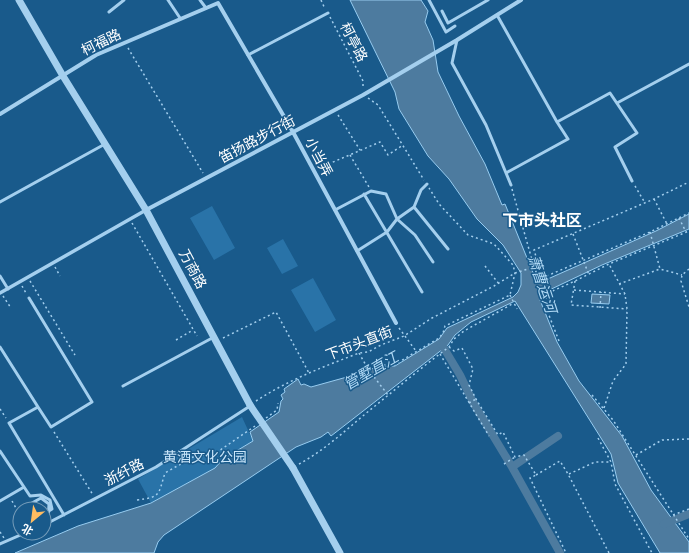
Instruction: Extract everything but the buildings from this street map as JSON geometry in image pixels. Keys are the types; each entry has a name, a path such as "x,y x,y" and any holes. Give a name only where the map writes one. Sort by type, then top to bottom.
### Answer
{"street":[{"name":"万商路","path":"19,0 63,76 146,210 250,405 293,468 340,553"},
{"name":"笛扬路步行街","path":"0,293 146,210 363,95 522,0"},
{"name":"柯福路","path":"0,114 96,55 218,3"},
{"name":"小当弄","path":"218,3 293,132 396,323"}],"lane":[{"path":"109,12 124,0"},
{"path":"168,0 180,18"},
{"path":"200,0 206,8"},
{"path":"429,0 446,32 455,26"},
{"path":"442,11 448,23 488,0"},
{"path":"248,56 328,13"},
{"path":"497,15 568,139 506,172"},
{"path":"457,40 452,63 486,125 511,185"},
{"path":"617,103 689,64"},
{"path":"557,122 610,93 637,133 615,147 632,181"},
{"path":"0,202 105,144"},
{"path":"357,251 387,232 397,219 414,207 421,190 427,184"},
{"path":"335,210 370,191 386,194 397,219 415,235 433,262"},
{"path":"364,194 422,292"},
{"path":"414,207 448,249"},
{"path":"0,276 8,289"},
{"path":"0,347 51,427 92,402 29,298"},
{"path":"123,386 215,339"},
{"name":"浙纤路","path":"52,521 156,468 250,405"},
{"path":"38,407 9,423 64,515"},
{"path":"0,451 30,496 41,495 50,501"},
{"path":"0,501 24,487"},
{"path":"36,501 41,498 45,501"},
{"path":"0,544 12,539"}],"path":[{"name":"柯亭路","path":"321,0 363,81 363,95"},
{"path":"125,42 207,178"},
{"path":"363,95 378,105 439,204 468,235 494,244 513,265 515,273 510,295 517,309"},
{"path":"335,110 360,150"},
{"path":"314,171 380,142 388,155 403,145"},
{"path":"350,154 370,191"},
{"path":"632,181 645,203"},
{"path":"559,341 545,305 547,293 534,250 645,203 689,182"},
{"path":"511,185 534,268 537,274 542,278"},
{"path":"654,199 667,224"},
{"path":"542,278 650,232 689,213"},
{"path":"679,218 686,232"},
{"path":"130,219 197,336"},
{"path":"547,293 589,275 609,264 689,230"},
{"path":"650,232 660,269"},
{"path":"573,234 589,275"},
{"path":"53,263 60,276"},
{"path":"604,408 613,381 626,364 627,309 624,294 609,264"},
{"path":"485,266 498,284"},
{"name":"下市头直街","path":"250,405 272,390 309,372 359,353 368,352 404,336 432,318 498,284 515,273 534,268"},
{"path":"619,284 660,269 682,275"},
{"path":"689,269 682,275 681,281 689,306"},
{"path":"28,278 75,355"},
{"path":"575,281 571,305 627,309"},
{"path":"19,282 29,298"},
{"path":"574,290 624,294"},
{"path":"600,308 601,292"},
{"path":"0,293 11,308"},
{"path":"368,369 374,365 394,365 439,338 443,333 445,326 510,295"},
{"path":"293,468 312,457 334,441 388,395 449,347 454,339 464,331 514,303"},
{"path":"215,339 276,312 309,372"},
{"path":"396,323 416,351"},
{"path":"176,340 193,330"},
{"path":"449,347 454,351 462,348 473,369 469,384 476,400 498,435 503,432 515,457"},
{"path":"359,353 368,369 388,395"},
{"path":"440,354 489,436"},
{"path":"592,395 604,408 636,455 689,539"},
{"path":"469,403 476,400"},
{"path":"265,419 278,410 278,403"},
{"path":"0,409 9,423"},
{"path":"137,500 153,498 158,494 165,473 194,457 216,453 259,424"},
{"path":"51,427 96,499"},
{"path":"598,438 610,462 615,484 652,553"},
{"path":"636,455 662,440 689,439"},
{"path":"504,464 515,457 524,455 536,475"},
{"path":"566,553 530,478 560,461 609,553"},
{"path":"568,474 595,462 610,462"},
{"path":"673,515 689,509"}],"green space":[{"path":"212,206 235,248 214,260 190,218"},
{"path":"283,239 298,266 282,274 267,248"},
{"path":"313,278 336,320 315,332 291,290"},
{"name":"黄酒文化公园","path":"242,417 253,441 223,459 216,468 151,503 138,479"}],"water":[{"path":"350,0 421,0 428,11 425,22 433,40 438,72 459,116 485,164 502,205 505,204 536,280 541,282 656,231 689,214 689,229 602,265 543,293 540,300 557,342 579,381 622,436 651,490 689,542 689,553 660,553 618,483 611,454 515,301 471,322 455,335 448,345 331,436 328,432 321,437 296,447 164,535 158,542 154,553 15,553 43,541 52,541 52,537 78,526 151,503 215,468 223,459 253,441 250,432 279,412 281,401 283,399 281,395 285,392 284,389 298,379 301,385 304,384 311,387 365,372 376,367 395,366 439,339 447,328 513,297 518,292 521,285 521,273 503,245 477,219 449,179 428,156 399,109 395,92"},
{"path":"592,294 610,295 609,304 591,303"}],"waterway":[{"path":"442,345 460,375 474,404 512,467 560,553"},
{"path":"512,467 558,436"},
{"path":"664,524 689,514"}],"district":[{"name":"下市头社区","path":"542,220"}],"water label":[{"name":"萧曹运河","path":"542,284"},
{"name":"管墅直江","path":"371,371"}]}
